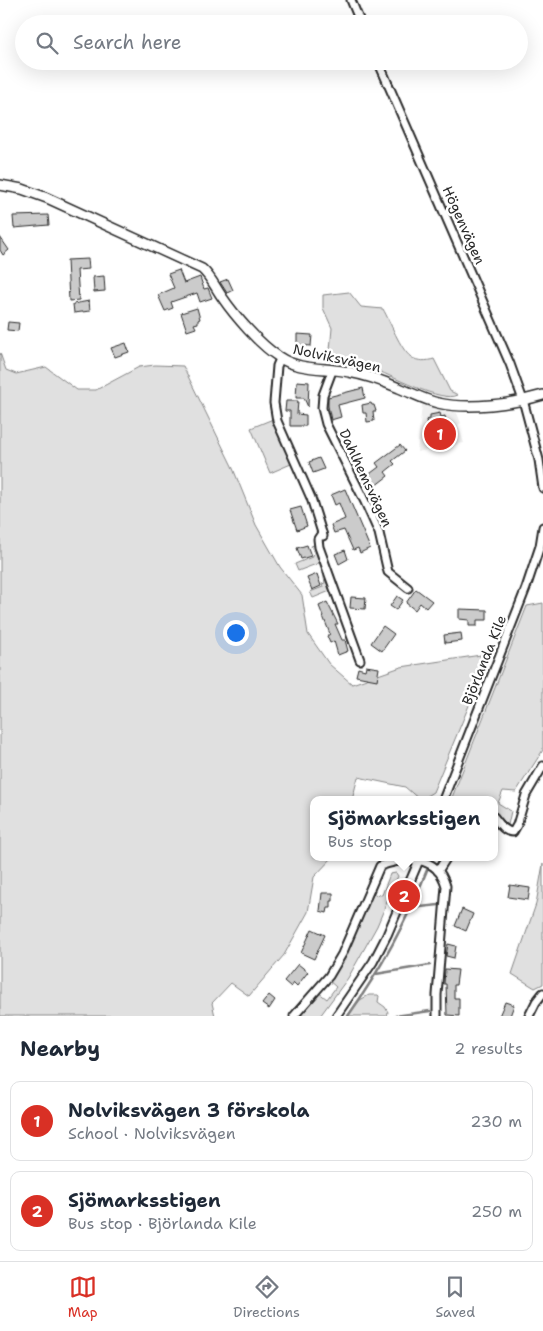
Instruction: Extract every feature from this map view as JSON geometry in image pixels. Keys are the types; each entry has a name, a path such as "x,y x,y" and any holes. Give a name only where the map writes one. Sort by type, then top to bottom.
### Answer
{"street":[{"path":"351,0 357,15"},
{"name":"Högenvägen","path":"382,70 475,281 510,364 522,400"},
{"name":"Nolviksvägen","path":"0,185 22,189 47,198 202,269 211,278 223,299 268,350 289,363 304,367 347,372 384,381 437,403 451,405 467,406 522,400 543,395"},
{"path":"280,359 277,366 274,403 277,420 311,498 322,535 318,539 319,547 360,660"},
{"name":"Dahlhemsvägen","path":"332,371 323,395 322,408 326,424 379,533 388,572 408,588"},
{"path":"522,400 539,460 543,488"},
{"name":"Björlanda Kile","path":"445,796 526,588 540,546 543,527"},
{"path":"498,821 505,830 513,832 526,795 543,766"},
{"path":"294,1016 324,982 342,954 380,866 395,861"},
{"path":"336,1016 373,962 388,935 419,861"},
{"path":"423,861 438,871 446,886 437,1016"},
{"path":"438,871 445,861"},
{"path":"529,1016 536,1002 543,994"}],"shaded area":[{"path":"349,292 361,307 383,309 407,353 414,359 425,361 434,359 450,391 458,395 450,397 428,392 366,366 329,361 332,328 323,308 323,295"},
{"path":"0,353 6,370 16,374 46,367 77,390 96,390 139,367 155,365 183,366 232,466 256,525 280,567 302,595 308,634 329,664 352,684 401,667 481,655 475,691 433,792 426,796 415,796 405,787 358,777 353,796 310,796 310,861 329,861 314,877 308,912 284,955 249,996 231,983 212,1003 215,1016 0,1016"},
{"path":"422,405 457,413 461,423 458,425 464,443 417,452"},
{"path":"273,419 291,464 270,473 251,428"},
{"path":"314,545 319,563 298,571 295,564 312,557 314,553 311,546"},
{"path":"323,573 330,591 313,598 310,592 323,587 322,584 325,583"},
{"path":"543,603 543,750 516,792 503,791 498,803 498,796 453,796 527,606"},
{"path":"498,803 511,811 508,825 498,815"},
{"path":"543,864 543,984 535,988 512,974 536,904"},
{"path":"396,873 398,876 377,926 348,978 320,1016 297,1016 318,992 327,999 336,987 328,980 345,956 372,894 382,895 390,874"},
{"path":"369,995 379,996 378,1002 385,1007 388,1012 387,1016 347,1016 360,1000"}],"building":[{"path":"48,215 49,225 14,228 13,216"},
{"path":"0,237 9,250 3,255 0,250"},
{"path":"88,259 89,269 77,270 79,300 69,301 67,260"},
{"path":"179,270 184,283 200,277 204,289 208,288 212,298 200,302 197,293 171,302 173,308 165,311 158,295 174,288 168,274"},
{"path":"104,276 105,291 94,292 93,277"},
{"path":"228,279 233,290 227,293 220,282"},
{"path":"89,301 90,311 74,313 73,304"},
{"path":"197,308 200,319 198,323 194,324 196,328 187,331 181,313"},
{"path":"8,322 19,323 18,331 7,330"},
{"path":"297,334 312,335 311,346 297,345"},
{"path":"126,343 129,352 115,357 111,348"},
{"path":"297,381 309,382 308,407 304,398 296,398"},
{"path":"363,388 365,398 338,405 341,417 331,420 328,397"},
{"path":"286,401 298,401 297,414 306,415 306,426 290,426 290,411 285,411"},
{"path":"371,403 376,411 373,411 374,421 367,422 366,413 363,413 362,405"},
{"path":"440,413 441,417 445,416 447,427 428,431 426,420 430,419 430,415"},
{"path":"400,445 405,451 392,461 395,464 385,472 388,476 375,486 367,476 379,467 376,463"},
{"path":"319,458 324,469 313,473 309,462"},
{"path":"345,489 370,548 360,553 358,548 353,550 344,530 334,533 331,525 345,519 339,503 335,505 331,495"},
{"path":"301,507 307,526 297,530 290,510"},
{"path":"307,545 311,556 301,559 297,548"},
{"path":"345,550 348,559 339,564 335,554"},
{"path":"317,574 321,586 312,590 307,578"},
{"path":"416,589 432,601 426,608 420,603 415,610 406,603"},
{"path":"397,596 403,600 396,610 390,606"},
{"path":"351,597 366,598 365,609 350,608"},
{"path":"327,602 338,624 335,624 342,640 345,640 348,651 338,655 334,641 330,643 327,636 330,634 319,606"},
{"path":"459,609 487,610 487,620 477,620 477,626 469,626 469,620 459,619"},
{"path":"383,626 394,634 382,651 371,643"},
{"path":"461,633 462,641 445,643 444,635"},
{"path":"366,666 379,668 377,680 356,676 358,668 365,670"},
{"path":"510,885 530,888 528,900 508,897"},
{"path":"322,893 333,893 331,908 328,908 327,913 320,911"},
{"path":"462,909 473,914 466,931 455,926"},
{"path":"312,929 325,935 314,959 301,953"},
{"path":"448,944 456,946 454,958 446,956"},
{"path":"298,964 308,972 297,986 294,983 291,987 284,981"},
{"path":"445,969 458,970 456,985 454,985 454,998 459,998 459,1016 447,1015 446,984 444,984"},
{"path":"269,995 275,1000 269,1009 262,1004"},
{"path":"505,1002 514,1005 510,1016 499,1016"}],"waterway":[{"path":"348,1016 392,946 427,870"},
{"path":"411,908 439,905"},
{"path":"376,974 430,965"},
{"path":"395,1016 430,1011"}],"place":[{"name":"Nolviksvägen 3 förskola","path":"440,434"},
{"name":"Sjömarksstigen","path":"404,896"}]}
